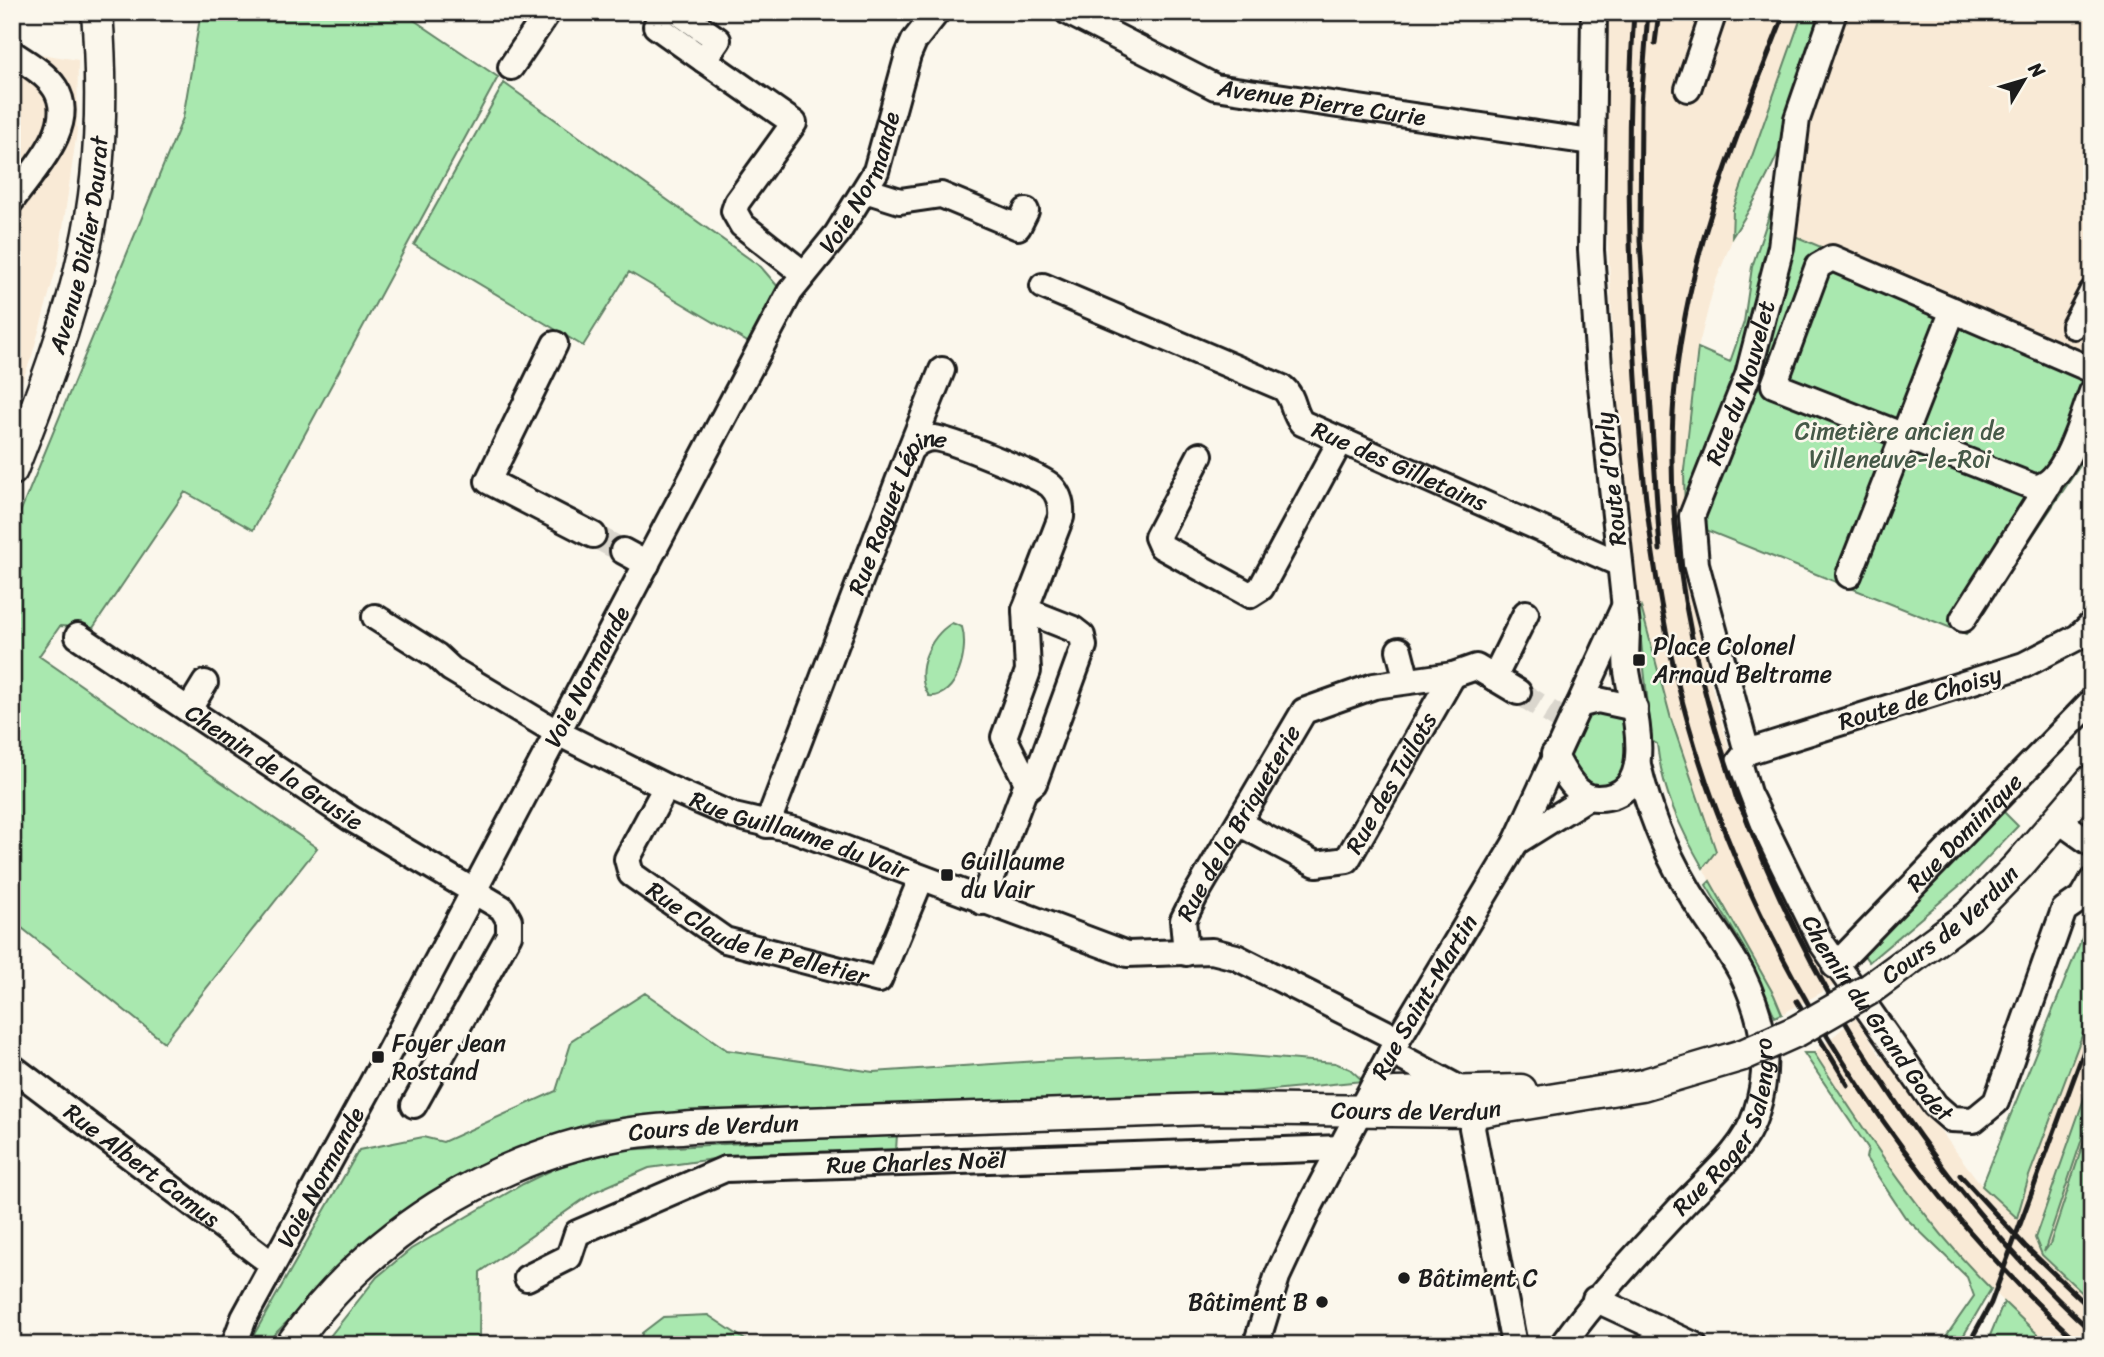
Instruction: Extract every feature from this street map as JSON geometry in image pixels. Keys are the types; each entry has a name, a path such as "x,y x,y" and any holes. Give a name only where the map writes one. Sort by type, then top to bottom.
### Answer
{"main road":[{"name":"Avenue Didier Daurat","path":"12,470 63,334 85,250 99,143 97,12"},
{"name":"Cours de Verdun","path":"292,1345 353,1272 432,1209 511,1168 624,1134 693,1127 1366,1103 1471,1111 1623,1088 1696,1071 1743,1055 1797,1031 1870,989 1969,916 2092,780"},
{"name":"Cours de Verdun","path":"1471,1111 1507,1090 1623,1088"}],"street":[{"path":"511,67 548,12"},
{"path":"664,12 656,26 794,122 737,202 734,211 742,225 804,274"},
{"path":"678,12 718,40 705,60"},
{"name":"Voie Normande","path":"234,1345 244,1318 272,1264 329,1165 790,292 837,234 865,190 882,156 908,55 914,41 937,12"},
{"name":"Avenue Pierre Curie","path":"1068,12 1215,87 1591,142"},
{"name":"Route d'Orly","path":"1594,12 1591,250 1624,607 1627,669 1635,708"},
{"path":"1688,89 1714,12"},
{"name":"Rue du Nouvelet","path":"1744,755 1696,564 1692,516 1748,375 1781,247 1797,119 1834,12"},
{"path":"12,53 52,83 62,110 56,134 12,200"},
{"path":"865,190 900,201 941,195 1018,227 1026,211"},
{"path":"1774,385 1818,266 1824,260 1832,258 2092,370"},
{"name":"Rue des Gilletains","path":"1043,286 1283,388 1293,400 1295,411 1302,423 1620,564"},
{"path":"2074,326 2092,292"},
{"path":"1850,575 1953,310"},
{"path":"555,344 488,481 593,535"},
{"path":"910,450 942,370"},
{"path":"1748,375 2034,487 2049,484"},
{"path":"1963,619 2085,429 2092,391"},
{"name":"Rue Raguet Lépine","path":"767,825 910,450 917,442 933,438 1044,480 1059,497 1061,517 1025,610 1028,671 1004,737 1027,783 1024,791"},
{"path":"1200,455 1157,532 1157,537 1161,545 1250,595 1261,588 1341,440"},
{"path":"623,551 647,564"},
{"path":"1579,705 1598,700 1635,708 1638,765 1628,783 1617,794 1598,799 1588,797 1570,782 1555,754 1624,607"},
{"path":"982,902 1024,791 1034,783 1084,646 1082,636 1073,629 1025,610"},
{"path":"1494,678 1526,613"},
{"name":"Rue Guillaume du Vair","path":"375,617 437,656 451,669 558,733 666,787 734,816 795,830 1127,954 1212,951 1236,957 1395,1046 1471,1111"},
{"name":"Route de Choisy","path":"1744,755 2024,665 2078,637 2092,624"},
{"name":"Chemin de la Grusie","path":"78,636 350,818 502,908 509,920 509,935 414,1105"},
{"path":"1399,650 1407,681"},
{"name":"Rue de la Briqueterie","path":"1186,953 1183,920 1304,711 1374,686 1452,675 1476,667 1518,692"},
{"name":"Rue des Tuilots","path":"1240,824 1315,864 1347,860 1452,675"},
{"path":"189,709 205,683"},
{"name":"Rue Dominique","path":"1835,966 2092,701"},
{"name":"Rue Saint-Martin","path":"1256,1345 1277,1277 1342,1148 1395,1046 1516,842 1555,754"},
{"name":"Chemin du Grand Godet","path":"1744,755 1739,762 1748,793 1835,966 1935,1105 1951,1119 1974,1120 1990,1110 2000,1092 2064,910 2083,897 2092,881"},
{"name":"Rue Roger Salengro","path":"1562,1345 1595,1300 1737,1146 1756,1115 1764,1079 1766,1049 1761,1020 1741,973 1684,884 1667,850 1646,799 1638,765"},
{"name":"Rue Claude le Pelletier","path":"666,787 627,859 631,874 725,940 878,980 921,879"},
{"name":"Rue Saint-Martin","path":"1516,842 1588,797"},
{"path":"2058,820 2092,844"},
{"name":"Rue Albert Camus","path":"12,1067 272,1264"},
{"path":"1471,1111 1514,1345"},
{"path":"1471,1111 1525,1345"},
{"name":"Rue Charles Noël","path":"527,1278 569,1257 577,1233 725,1169 1342,1148"},
{"path":"1595,1300 1694,1345"}],"shaded area":[{"path":"1606,12 1821,12 1714,286 1695,360 1684,470 1684,505 1711,660 1706,665 1725,735 1741,784 1837,984 1782,1014 1674,815 1665,790 1657,744 1652,741 1623,485 1613,337 1603,147"},
{"path":"1845,12 2092,12 2092,361 1790,234 1811,113"},
{"path":"12,37 35,53 78,60 77,131 58,262 32,356 12,406"},
{"path":"2092,980 2092,1117 2050,1244 2043,1255 2092,1293 2092,1345 2049,1345 1982,1280 1932,1225 1886,1164 1814,1053 1856,1017 1881,1057 1888,1061 1982,1186 2007,1207"}],"green space":[{"path":"201,12 402,12 498,77 253,530 185,492 93,628 60,626 39,656 317,848 164,1042 12,920 12,532 183,118"},
{"path":"1803,12 1826,12 1809,71 1776,157 1732,237 1733,210"},
{"path":"504,83 761,267 779,288 751,344 629,272 583,346 414,245"},
{"path":"1772,207 1782,210 1749,341 1685,519 1684,470 1698,348 1730,362 1744,322 1752,267"},
{"name":"Cimetière ancien de Villeneuve-le-Roi","path":"1790,234 2092,361 2092,448 1966,634 1706,530 1700,521 1753,386 1759,384 1759,371"},
{"path":"1641,607 1671,719 1716,851 1703,868 1673,808 1659,761 1657,744 1652,741 1638,614"},
{"path":"952,623 962,627 964,636 959,671 947,690 939,695 929,696 923,677 926,656 936,637"},
{"path":"1598,709 1631,719 1634,758 1610,789 1586,785 1568,765 1567,749 1582,717"},
{"path":"2000,808 2018,826 1965,881 1869,962 1860,950"},
{"path":"1710,881 1782,1014 1775,1017 1747,953 1706,885"},
{"path":"2092,913 2092,1009 2029,1176 2017,1218 1982,1186"},
{"path":"645,993 727,1050 873,1072 1039,1061 1224,1054 1335,1063 1350,1069 1363,1081 1210,1096 705,1112 596,1120 518,1151 431,1193 365,1243 264,1345 248,1345 359,1150 423,1137 443,1142 556,1091 572,1040"},
{"path":"1804,1053 1814,1053 1918,1205 1991,1289 1958,1345 1940,1345 1974,1296 1967,1277 1905,1217 1866,1158 1868,1148"},
{"path":"2092,1076 2092,1109 2044,1252 2050,1244 2092,1117 2092,1302 2042,1255 2035,1238"},
{"path":"897,1134 896,1151 735,1156 649,1168 594,1192 480,1272 479,1345 323,1345 377,1277 411,1249 523,1184 562,1165 623,1150"},
{"path":"2004,1302 2049,1345 1986,1345"},
{"path":"708,1315 753,1345 640,1345 642,1333 663,1317"}],"tunnel":[{"path":"593,535 623,551"},
{"path":"1518,692 1569,724"}],"railway":[{"path":"1634,12 1629,205 1643,474 1665,626 1689,726 1717,812 1753,897 1795,981 1843,1062 1897,1140 1955,1213 2016,1282 2081,1345"},
{"path":"1648,12 1641,104 1640,240 1660,550"},
{"path":"1655,43 1659,12"},
{"path":"1785,12 1718,191 1692,282 1683,328 1676,376 1674,504 1692,636 1728,767 1779,896 1844,1020 1919,1136 2003,1241 2092,1332"},
{"path":"1797,1001 1848,1085"},
{"path":"1968,1345 1991,1303 2092,1029"},
{"path":"1960,1175 2025,1246 2092,1310"}],"place":[{"name":"Place Colonel Arnaud Beltrame","path":"1639,660"},
{"name":"Guillaume du Vair","path":"947,875"},
{"name":"Foyer Jean Rostand","path":"378,1057"},
{"name":"Bâtiment C","path":"1404,1278"},
{"name":"Bâtiment B","path":"1322,1302"}]}
